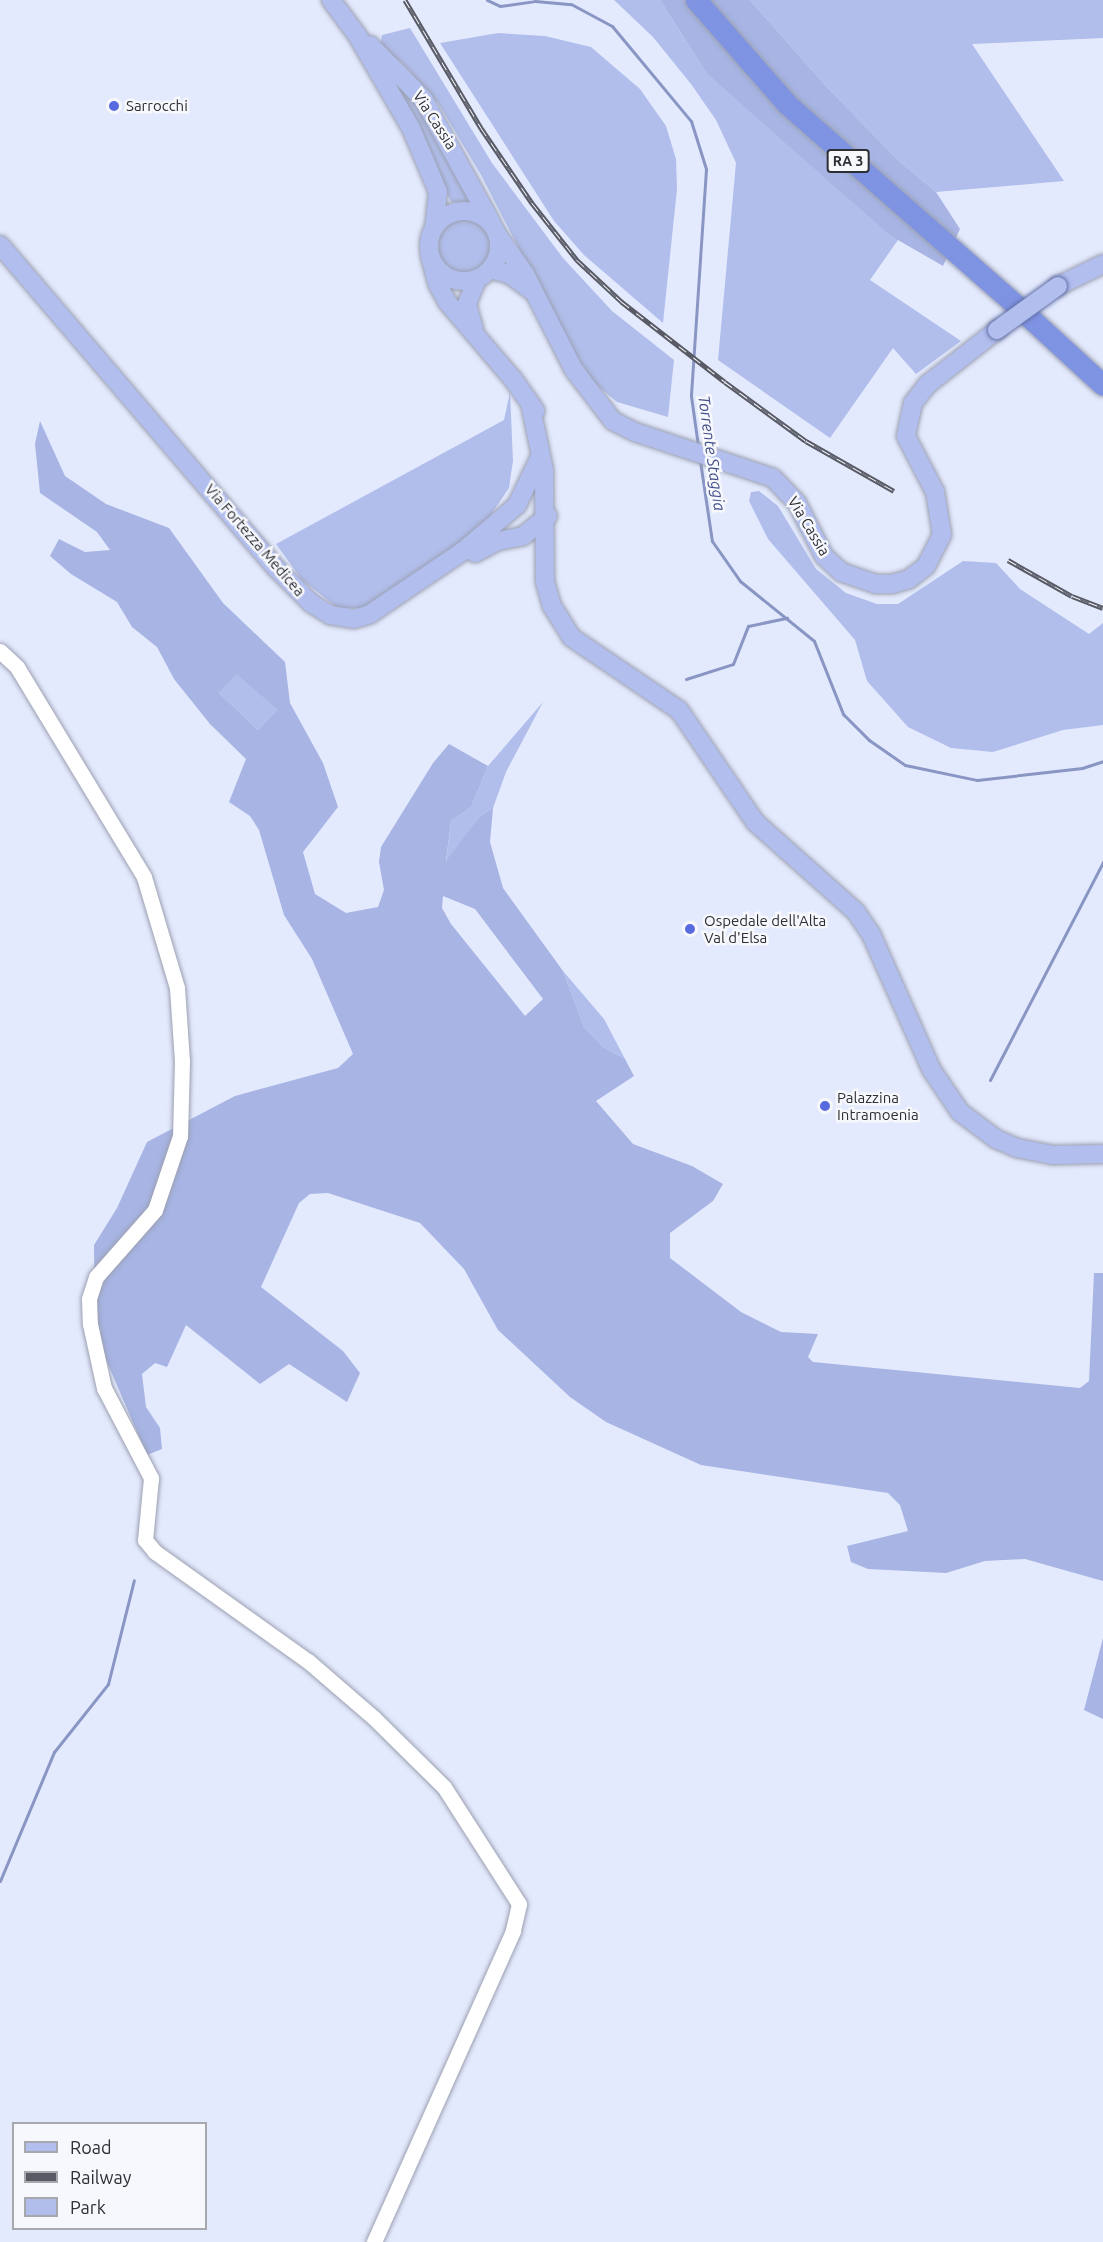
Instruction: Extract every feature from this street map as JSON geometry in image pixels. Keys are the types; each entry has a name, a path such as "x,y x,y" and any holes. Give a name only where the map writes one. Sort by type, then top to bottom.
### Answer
{"highway":[{"name":"RA 3","path":"696,0 787,105 1103,370"},
{"name":"RA 3","path":"711,0 795,94 1027,308 1103,384"}],"main road":[{"name":"Via Cassia","path":"331,0 357,35 406,117 437,187 439,206 430,256 436,267 454,280 484,274 515,278 534,292"},
{"name":"Via Cassia","path":"357,35 424,100 495,230 534,292 574,370 598,407 613,421 659,440 746,466 773,478 794,498 824,556 841,572 875,584 892,584 909,579 926,566 942,535 935,492 906,436 910,411 928,384 1058,286 1103,264"},
{"path":"434,228 450,213 461,211 482,215 495,230 500,249 467,307 477,336"},
{"name":"Via Fortezza Medicea","path":"0,245 289,581 326,613 361,619"},
{"path":"430,256 438,285 448,303 530,403 547,458 556,592 570,621 594,654"},
{"path":"361,619 393,601 506,517 547,458"},
{"path":"547,458 543,553 545,582 554,611 574,641 642,687 664,698 686,718 762,830 856,912 871,934 890,982 938,1082 970,1120 1003,1143 1034,1152 1103,1154"},
{"path":"361,619 387,613 485,547 518,538 544,520"},
{"path":"518,538 543,553"},
{"path":"642,687 679,726 758,840 848,919 890,982"}],"street":[{"path":"0,651 17,667 144,877 177,988 182,1061 180,1136 155,1210 96,1277 89,1299 90,1324 104,1389 151,1478 145,1540 155,1552 308,1661 374,1718 444,1787 519,1904 513,1931 374,2242"}],"green space":[{"path":"614,0 660,0 707,74 898,240 870,280 961,341 916,374 893,348 830,438 718,360 736,163 716,120 691,84 653,37"},
{"path":"750,0 1103,0 1103,38 972,44 1064,181 936,192 899,161 824,84"},
{"path":"410,28 492,163 563,258 612,311 674,360 668,417 617,402 594,383 565,338 481,175 438,103 402,63 380,49 382,35"},
{"path":"498,33 545,36 591,47 640,89 666,126 676,159 677,189 663,323 584,255 554,221 440,43"},
{"path":"388,70 415,99 474,204 451,202"},
{"path":"460,219 470,219 480,223 488,231 492,246 488,261 480,269 470,273 460,273 450,269 442,261 438,251 438,241 442,231 450,223"},
{"path":"510,392 513,461 509,488 482,528 372,608 338,608 302,580 276,544 504,420"},
{"path":"759,491 778,506 816,569 846,593 877,604 898,604 963,561 996,563 1020,589 1089,634 1103,623 1103,725 1063,730 993,752 951,748 908,727 867,681 855,640 768,539 749,501 751,492"},
{"path":"237,673 277,710 258,730 219,693"},
{"path":"543,702 506,772 493,808 480,816 446,863 451,821 471,807 488,766"},
{"path":"563,971 604,1019 625,1059 603,1047 584,1027"}],"shaded area":[{"path":"660,0 750,0 824,84 899,161 936,192 960,229 943,266 891,236 707,74"},
{"path":"40,421 65,476 106,504 169,528 223,603 285,662 290,703 323,763 338,807 303,852 315,894 346,913 378,907 384,890 379,862 381,847 433,763 449,744 488,766 471,807 451,821 446,861 480,816 493,808 490,842 503,888 563,971 584,1027 603,1047 625,1059 634,1076 596,1101 633,1144 692,1166 723,1184 713,1201 670,1233 670,1258 741,1312 781,1332 818,1334 808,1357 813,1362 1080,1388 1089,1381 1094,1273 1103,1273 1103,1581 1025,1559 985,1561 946,1573 868,1569 851,1562 847,1546 908,1531 900,1505 888,1493 701,1465 606,1422 570,1397 498,1330 464,1269 420,1223 328,1193 310,1194 299,1203 261,1287 343,1351 360,1373 347,1402 289,1364 260,1384 186,1325 167,1367 155,1363 142,1374 146,1407 160,1428 162,1449 147,1455 95,1334 94,1245 117,1208 147,1142 235,1096 338,1068 353,1054 312,959 284,915 259,830 250,816 229,802 246,759 210,724 174,679 157,647 132,627 117,602 71,574 50,556 59,539 85,552 110,550 97,532 40,493 35,444","holes":["237,674 277,710 258,730 219,693","443,896 475,909 543,999 525,1016 451,924 442,908"]},
{"path":"1103,1638 1103,1719 1084,1710"}],"waterway":[{"name":"Torrente Staggia","path":"487,0 500,6 535,1 571,4 612,26 691,121 706,169 691,396 698,446"},
{"name":"Torrente Staggia","path":"700,461 712,541 740,581 814,641 843,714 869,740 905,765 977,780 1082,768 1103,761"},
{"path":"686,679 733,664 748,626 787,618"},
{"path":"990,1080 1103,862"},
{"path":"0,1881 54,1752 108,1684 134,1580"}],"railway":[{"path":"405,0 481,128 532,203 577,260 622,302 725,382 806,441 894,491"},
{"path":"1008,560 1072,596 1103,608"}],"place":[{"name":"Sarrocchi","path":"114,106"},
{"name":"Ospedale dell'Alta Val d'Elsa","path":"690,929"},
{"name":"Palazzina Intramoenia","path":"825,1106"}]}
